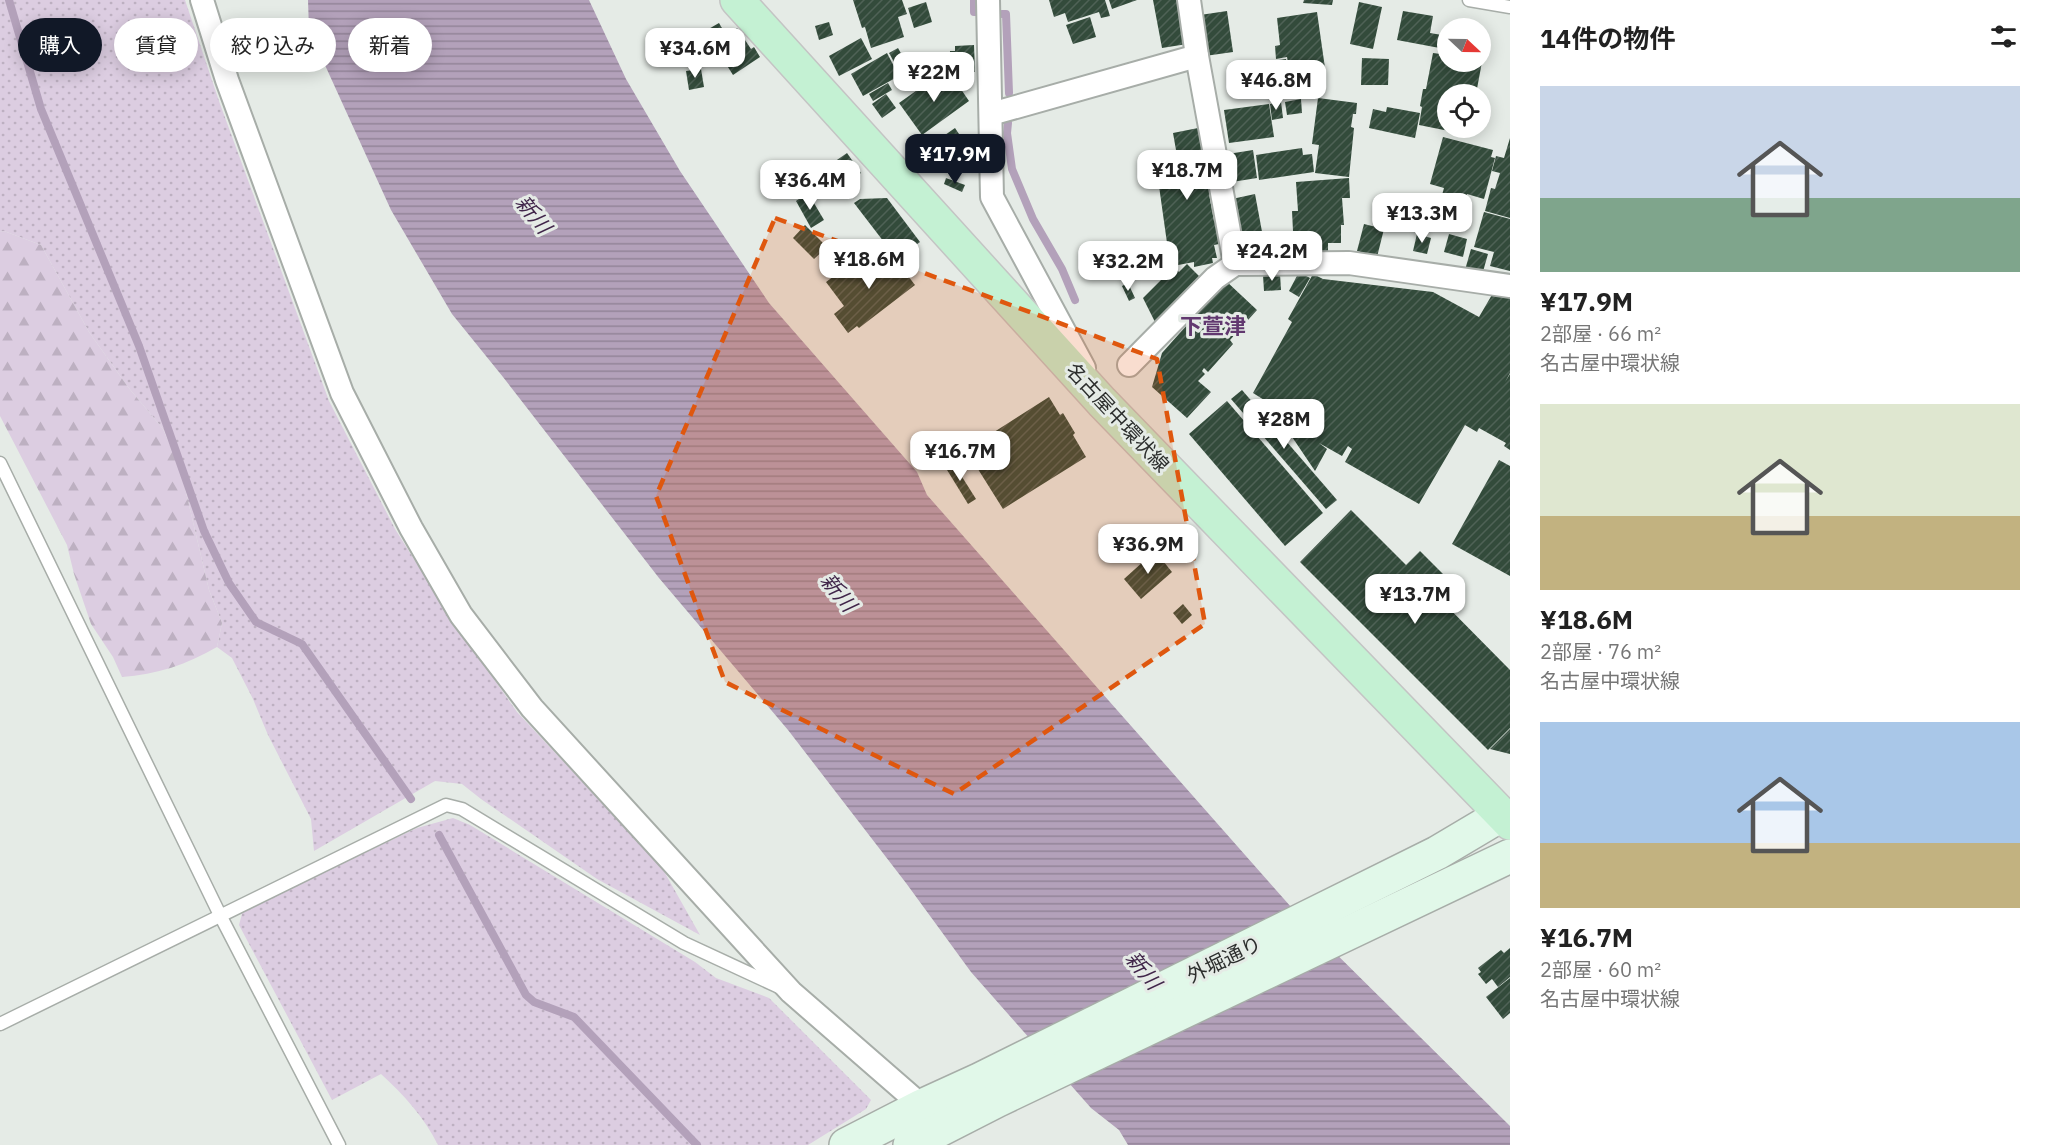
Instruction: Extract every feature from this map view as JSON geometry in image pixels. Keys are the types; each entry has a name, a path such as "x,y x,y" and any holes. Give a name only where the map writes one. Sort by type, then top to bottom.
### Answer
{"main road":[{"name":"名古屋中環状線","path":"737,0 1102,402 1507,816"},
{"name":"外堀通り","path":"910,1145 960,1134 989,1090 1507,816"},
{"name":"外堀通り","path":"860,1138 922,1106 989,1090 1510,856"},
{"path":"922,1106 960,1134"}],"street":[{"path":"202,0 227,80 342,393 411,528 460,615 532,708 791,992 922,1106"},
{"path":"988,0 992,197 1102,402"},
{"path":"1189,0 1235,264"},
{"path":"991,114 1197,56"},
{"path":"1129,365 1215,278 1235,264 1349,263 1510,286"}],"lane":[{"path":"1469,0 1510,7"},
{"path":"0,463 220,915 339,1145"},
{"path":"0,1024 446,805 462,808 684,943 791,992"}],"highlighted area":[{"path":"775,218 1157,359 1205,624 954,794 725,682 656,496"}],"green space":[{"path":"0,0 185,0 191,18 114,18 114,72 198,72 198,39 329,401 395,529 453,621 517,712 661,866 700,935 597,879 462,784 435,781 314,851 311,819 232,658 217,647 222,623 209,590 181,471 163,429 128,387 89,332 41,245 4,231 0,232"},
{"path":"4,231 41,245 89,332 128,387 163,429 181,471 209,590 222,623 217,647 195,659 159,671 122,677 113,657 91,624 67,545 0,416 0,232"},
{"path":"453,818 470,825 695,962 716,978 769,998 871,1100 866,1109 808,1145 438,1145 413,1107 381,1074 332,1100 239,925 243,910 417,828"}],"water":[{"name":"新川","path":"308,0 589,0 626,79 680,171 769,303 917,472 927,495 1307,925 1510,1126 1510,1145 1128,1145 1119,1130 1091,1108 971,972 906,883 788,730 659,578 452,314 391,210 328,72 336,72 336,18 309,18"}],"building":[{"path":"853,0 902,0 907,14 898,17 904,37 871,48"},
{"path":"1049,0 1105,0 1110,16 1101,18 1099,12 1068,22 1065,13 1054,17"},
{"path":"1109,0 1137,0 1112,9"},
{"path":"1153,0 1179,0 1187,44 1162,48"},
{"path":"1304,0 1333,0 1332,5 1303,3"},
{"path":"926,2 932,22 914,28 908,8"},
{"path":"1359,2 1382,7 1373,49 1350,44"},
{"path":"1227,11 1233,52 1205,56 1200,15"},
{"path":"1403,11 1433,16 1430,33 1437,34 1437,48 1397,40"},
{"path":"1317,12 1325,68 1290,73 1287,57 1276,59 1275,46 1280,45 1277,18"},
{"path":"1090,17 1096,37 1073,44 1066,25"},
{"path":"829,22 833,35 819,40 815,26"},
{"path":"719,23 726,35 737,28 751,49 754,47 760,57 733,75 705,31"},
{"path":"861,38 872,59 839,76 829,56"},
{"path":"974,45 975,72 949,73 950,51 955,51 955,46"},
{"path":"898,48 903,57 894,62 889,53"},
{"path":"887,53 899,76 863,96 851,74"},
{"path":"1433,53 1437,54 1437,72 1480,72 1478,84 1437,84 1437,129 1419,125 1423,89 1426,89"},
{"path":"1362,58 1389,59 1388,85 1361,85"},
{"path":"1286,59 1290,87 1240,94 1236,66"},
{"path":"701,69 704,87 689,90 686,71"},
{"path":"1317,71 1319,84 1291,88 1289,75"},
{"path":"937,76 942,83 952,76 969,101 922,135 899,103"},
{"path":"888,83 892,90 873,101 869,94"},
{"path":"886,94 896,108 882,118 872,104"},
{"path":"1318,98 1357,103 1351,127 1354,128 1349,177 1315,173 1319,145 1312,144"},
{"path":"1301,99 1302,113 1287,115 1285,102"},
{"path":"1281,102 1283,118 1272,120 1270,104"},
{"path":"1269,104 1274,137 1229,143 1224,110"},
{"path":"1387,107 1420,113 1415,138 1369,128 1373,109 1386,112"},
{"path":"955,128 963,140 965,138 973,148 968,151 973,158 970,160 973,165 952,179 942,164 945,162 932,144"},
{"path":"1198,128 1208,179 1212,178 1215,193 1209,194 1214,221 1220,220 1224,243 1214,245 1217,258 1212,258 1213,263 1194,267 1194,262 1173,266 1170,249 1168,250 1159,186 1156,187 1150,155 1176,150 1173,133"},
{"path":"1443,138 1493,150 1491,157 1495,158 1484,199 1467,194 1465,201 1442,195 1444,188 1430,184"},
{"path":"1510,138 1510,218 1485,211 1491,188 1495,189 1500,173 1492,171 1496,156 1504,158"},
{"path":"1302,148 1303,155 1312,154 1314,172 1259,180 1256,155"},
{"path":"1253,150 1257,178 1232,182 1228,154"},
{"path":"847,153 861,173 850,181 834,184 824,169"},
{"path":"946,178 965,185 962,192 944,184"},
{"path":"1349,178 1350,198 1342,198 1344,225 1341,225 1341,243 1328,243 1328,254 1264,258 1263,240 1268,240 1267,232 1293,231 1292,211 1298,211 1296,182"},
{"path":"808,193 824,220 811,228 796,201"},
{"path":"1255,194 1263,237 1257,238 1260,253 1242,256 1232,199"},
{"path":"887,198 920,242 897,259 854,203 860,199"},
{"path":"1484,212 1510,219 1510,271 1490,266 1494,252 1474,247"},
{"path":"1364,224 1384,229 1377,257 1357,251"},
{"path":"805,225 827,247 814,259 793,238"},
{"path":"1417,234 1431,238 1427,254 1413,251"},
{"path":"1449,234 1467,239 1463,257 1444,252"},
{"path":"1471,249 1488,254 1482,275 1465,270"},
{"path":"888,250 915,285 859,328 857,326 848,333 834,314 844,306 826,282 845,268 848,272 857,265 861,270"},
{"path":"1187,264 1200,277 1155,322 1143,298 1174,267 1179,272"},
{"path":"1299,272 1310,278 1299,297 1289,291"},
{"path":"1280,274 1281,290 1264,291 1263,275"},
{"path":"1313,274 1323,279 1433,292 1479,317 1493,293 1510,295 1510,373 1505,382 1510,374 1510,450 1504,446 1506,443 1479,428 1477,432 1465,425 1419,504 1345,462 1352,449 1348,446 1342,456 1319,443 1327,449 1315,471 1280,419 1265,411 1269,403 1253,393 1292,322 1288,319"},
{"path":"1226,281 1257,310 1230,340 1233,344 1208,372 1204,368 1202,371 1205,374 1198,381 1211,392 1187,418 1152,387 1162,353"},
{"path":"1128,283 1135,298 1129,301 1122,286"},
{"path":"1242,390 1337,500 1326,509 1231,399"},
{"path":"1049,397 1060,415 1063,413 1086,457 1003,509 966,450"},
{"path":"1227,401 1323,513 1285,546 1189,434"},
{"path":"1499,460 1510,466 1510,576 1452,544"},
{"path":"952,461 976,499 968,504 944,465"},
{"path":"1351,510 1406,565 1420,551 1445,576 1431,590 1510,670 1510,728 1488,750 1300,562"},
{"path":"1155,551 1172,572 1141,599 1124,579"},
{"path":"1183,604 1192,615 1182,624 1173,613"},
{"path":"1510,729 1510,754 1490,749"},
{"path":"1510,948 1510,977 1498,987 1492,979 1486,984 1478,974 1481,972 1478,968 1501,950 1504,953"},
{"path":"1510,978 1510,1013 1503,1019 1486,997"}],"waterway":[{"path":"9,0 41,109 139,346 204,531 229,583 256,622 302,644 411,799"},
{"path":"974,0 974,12 976,12"},
{"path":"1002,14 1006,14 1009,93"},
{"path":"1008,123 1007,133 1012,169 1033,219 1062,269 1075,300"},
{"path":"439,835 526,995 534,1002 574,1017 697,1145"}],"district":[{"name":"下萱津","path":"1213,325"}]}
